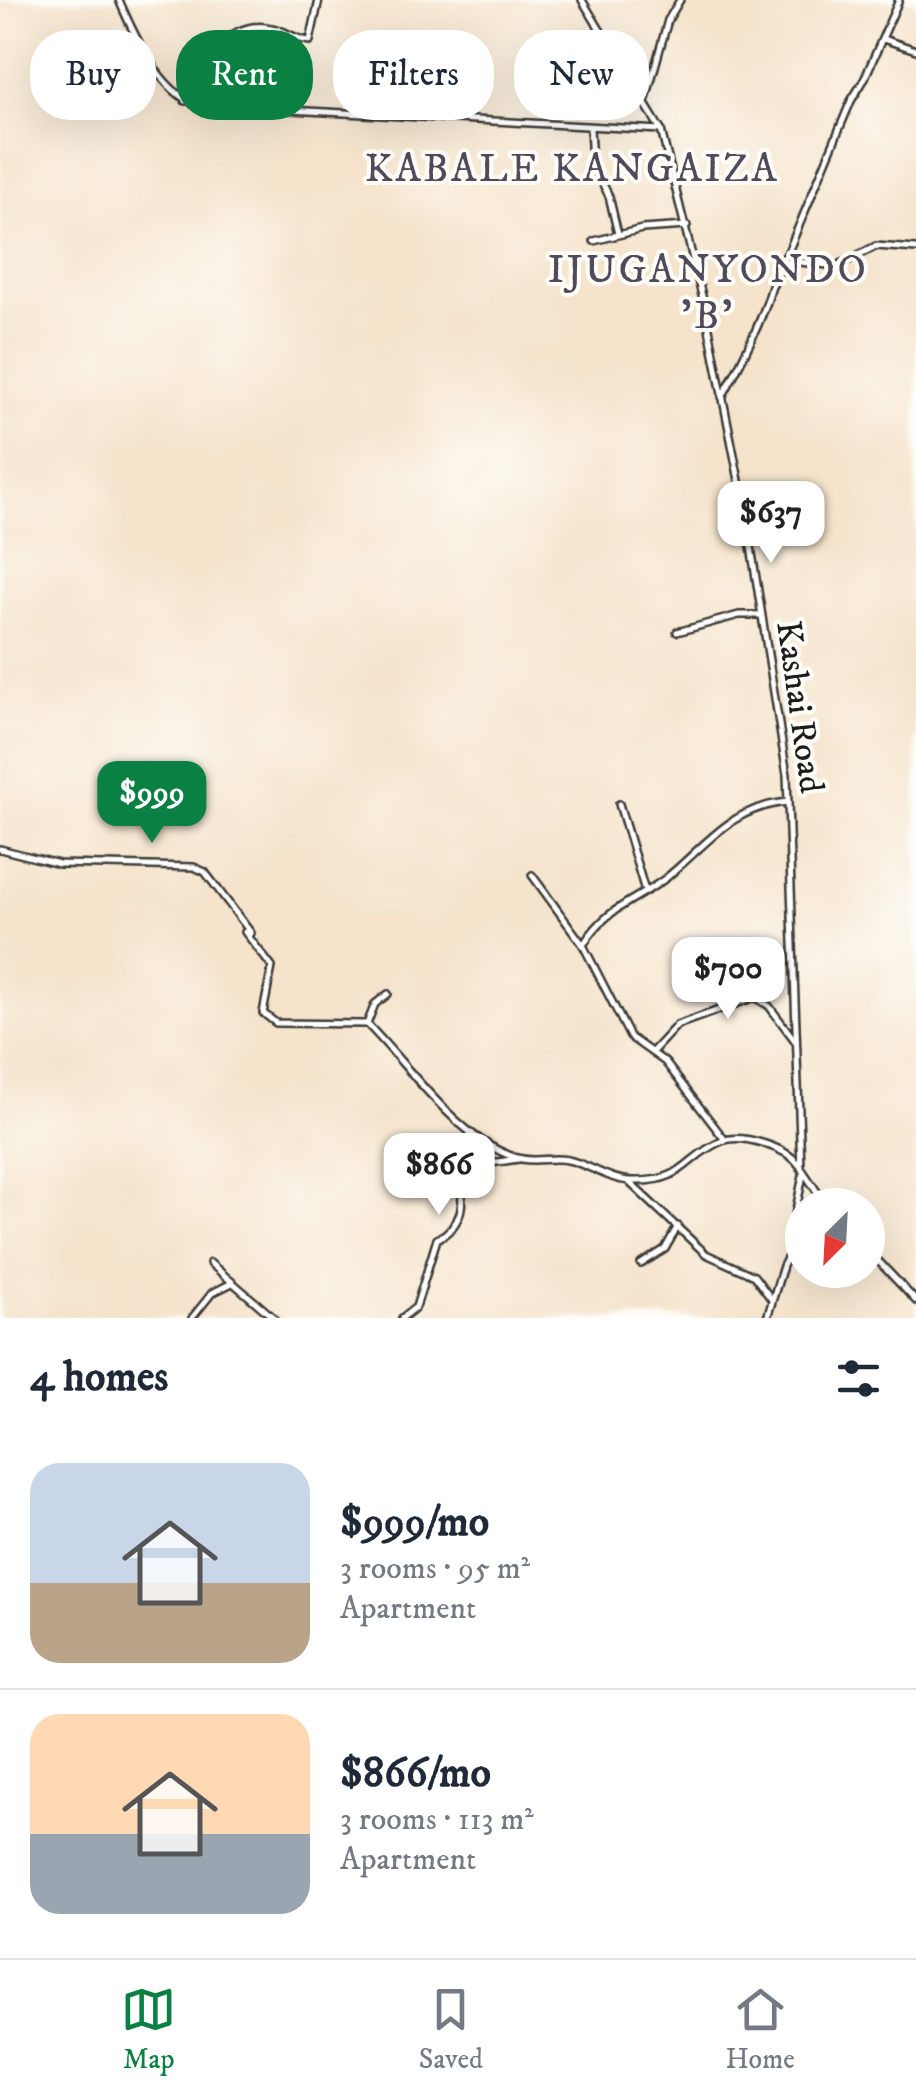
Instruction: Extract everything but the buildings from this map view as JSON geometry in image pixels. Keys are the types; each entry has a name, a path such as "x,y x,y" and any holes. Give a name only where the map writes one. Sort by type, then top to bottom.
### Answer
{"street":[{"path":"118,0 139,43 176,90"},
{"path":"312,30 319,0"},
{"name":"Kashai Road","path":"582,0 601,30"},
{"path":"649,89 671,12 670,0"},
{"path":"671,12 680,0"},
{"path":"770,292 775,270 788,252 818,187 850,101 884,39 899,0"},
{"path":"884,39 916,50"},
{"name":"Kashai Road","path":"649,106 661,130 687,226 778,692 789,802 802,1171 799,1188"},
{"path":"313,114 661,130"},
{"path":"590,128 592,163 609,196 618,234"},
{"path":"594,241 618,234 687,226"},
{"path":"722,397 782,264 790,261 837,266 876,246 916,249"},
{"path":"677,632 739,616 761,615"},
{"path":"582,945 609,910 645,891 732,818 789,802"},
{"path":"619,804 645,891"},
{"path":"0,849 59,864 181,864 206,872 236,908 251,932 245,932 272,967 263,1013 276,1023 367,1024 471,1133 522,1158"},
{"path":"532,876 582,945 630,1037 653,1050 725,1140 782,1150 814,1188"},
{"path":"367,1024 376,1004 388,994"},
{"path":"653,1050 677,1025 755,996 769,1006 796,1042"},
{"path":"402,1318 416,1307 438,1239 456,1228 464,1202 462,1166 471,1133"},
{"path":"462,1166 492,1166 522,1158 571,1161 628,1181 656,1180 682,1172 725,1140"},
{"path":"628,1181 706,1254 754,1276 772,1300"},
{"path":"641,1264 666,1249 678,1226"},
{"path":"210,1262 274,1318"},
{"path":"767,1318 785,1262"},
{"path":"885,1268 916,1301"},
{"path":"192,1318 212,1294 231,1283"}],"district":[{"name":"KABALE KANGAIZA","path":"572,170"},
{"name":"IJUGANYONDO 'B'","path":"708,294"}]}
